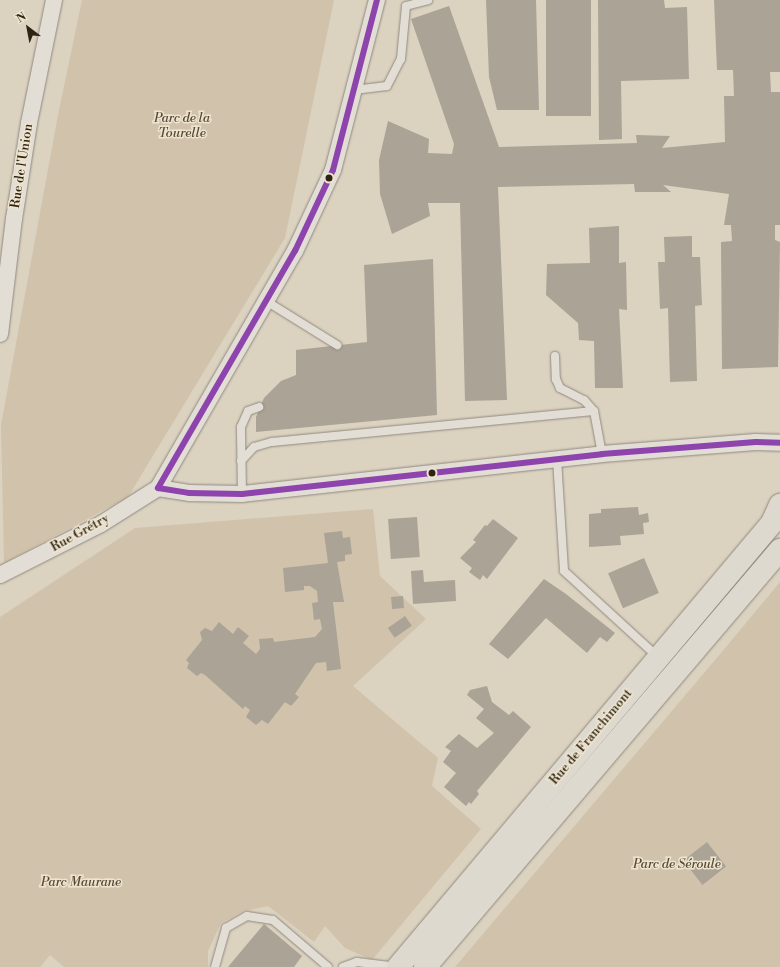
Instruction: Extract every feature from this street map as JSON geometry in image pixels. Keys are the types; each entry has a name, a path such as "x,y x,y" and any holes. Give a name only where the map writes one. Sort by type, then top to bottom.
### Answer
{"highway":[{"name":"Rue de Franchimont","path":"398,967 772,523 780,505"},
{"name":"Rue de Franchimont","path":"425,967 780,550"}],"street":[{"name":"Rue de l'Union","path":"0,332 28,130 54,0"},
{"path":"377,0 333,170 295,251 158,488 189,493 242,494 602,454 756,442 780,443"},
{"name":"Rue Grétry","path":"0,575 101,524 158,488"}],"lane":[{"path":"354,90 387,86 401,60 406,6 428,0"},
{"path":"266,301 337,345"},
{"path":"555,356 556,379 560,388 584,400 594,411 602,454"},
{"path":"242,494 240,438 242,420 252,407 259,407"},
{"path":"241,461 254,446 272,442 594,411"},
{"path":"557,459 564,571 659,658"},
{"path":"215,967 226,928 247,916 273,920 328,967"},
{"path":"342,967 357,962 398,967"}],"green space":[{"name":"Parc de la Tourelle","path":"82,0 334,0 285,238 128,497 4,563 1,425 58,115"},
{"name":"Parc Maurane","path":"373,509 380,576 426,619 353,686 438,758 432,786 481,829 372,960 345,948 325,926 314,942 268,906 244,911 221,923 208,951 208,967 64,967 50,955 40,967 0,967 0,617 135,528"},
{"name":"Parc de Séroule","path":"780,582 780,967 455,967 721,653"}],"building":[{"path":"486,0 536,0 539,110 497,110 489,77"},
{"path":"546,0 591,0 591,116 546,116"},
{"path":"598,0 664,0 665,8 687,7 689,79 621,81 622,139 599,140"},
{"path":"714,0 780,0 780,72 770,72 771,92 780,92 780,225 775,225 775,240 780,242 778,367 722,369 721,242 732,241 731,225 724,225 729,194 663,185 671,192 635,192 634,184 498,187 507,400 465,401 460,203 428,203 430,216 392,234 380,194 379,160 388,121 429,139 428,153 452,154 454,144 411,19 449,6 499,147 637,143 636,135 670,136 662,148 725,142 724,96 734,96 733,70 717,70"},
{"path":"619,226 619,263 626,262 627,310 619,309 623,388 595,388 594,341 579,340 578,323 546,295 547,264 590,263 589,228"},
{"path":"692,236 692,257 700,257 702,305 695,306 697,381 670,382 668,308 660,309 658,262 665,262 664,237"},
{"path":"433,259 437,415 256,432 256,417 264,398 281,381 296,375 296,350 367,342 364,265"},
{"path":"638,507 639,515 648,513 649,522 643,523 644,534 620,536 621,545 589,547 589,514 601,513 601,509"},
{"path":"417,517 420,557 391,559 388,519"},
{"path":"493,519 518,538 487,579 483,575 480,580 469,572 472,568 460,558 476,542 473,540 485,525 487,526"},
{"path":"342,531 343,538 350,537 352,554 345,555 345,561 337,562 344,602 333,602 341,669 327,671 326,662 316,663 295,694 299,697 291,706 285,702 268,724 262,720 256,725 246,717 250,710 245,706 243,709 205,675 201,673 197,676 187,668 189,663 186,660 202,640 200,632 205,628 212,631 219,622 233,634 238,627 249,636 243,643 256,654 260,649 259,639 273,638 274,642 315,637 322,629 320,619 314,620 312,603 318,602 317,591 310,586 304,586 304,590 285,592 283,568 328,563 324,533"},
{"path":"644,558 659,593 623,608 608,573"},
{"path":"423,570 424,582 455,580 456,601 413,604 411,571"},
{"path":"544,579 566,594 615,633 607,642 600,637 587,653 546,618 508,659 489,644"},
{"path":"403,596 404,608 392,609 391,597"},
{"path":"405,616 412,626 395,638 388,628"},
{"path":"487,686 492,702 509,715 513,711 531,727 477,791 479,794 471,804 469,802 466,806 444,787 456,773 443,762 451,751 445,747 459,734 477,748 494,733 476,718 484,709 467,695 470,690"},
{"path":"707,842 726,866 702,885 683,860"},
{"path":"264,924 302,956 294,967 228,967"}],"transit line":[{"path":"158,488 295,251 333,170 377,0"},
{"path":"158,488 189,493 242,494 602,454 756,442 780,443"}]}
